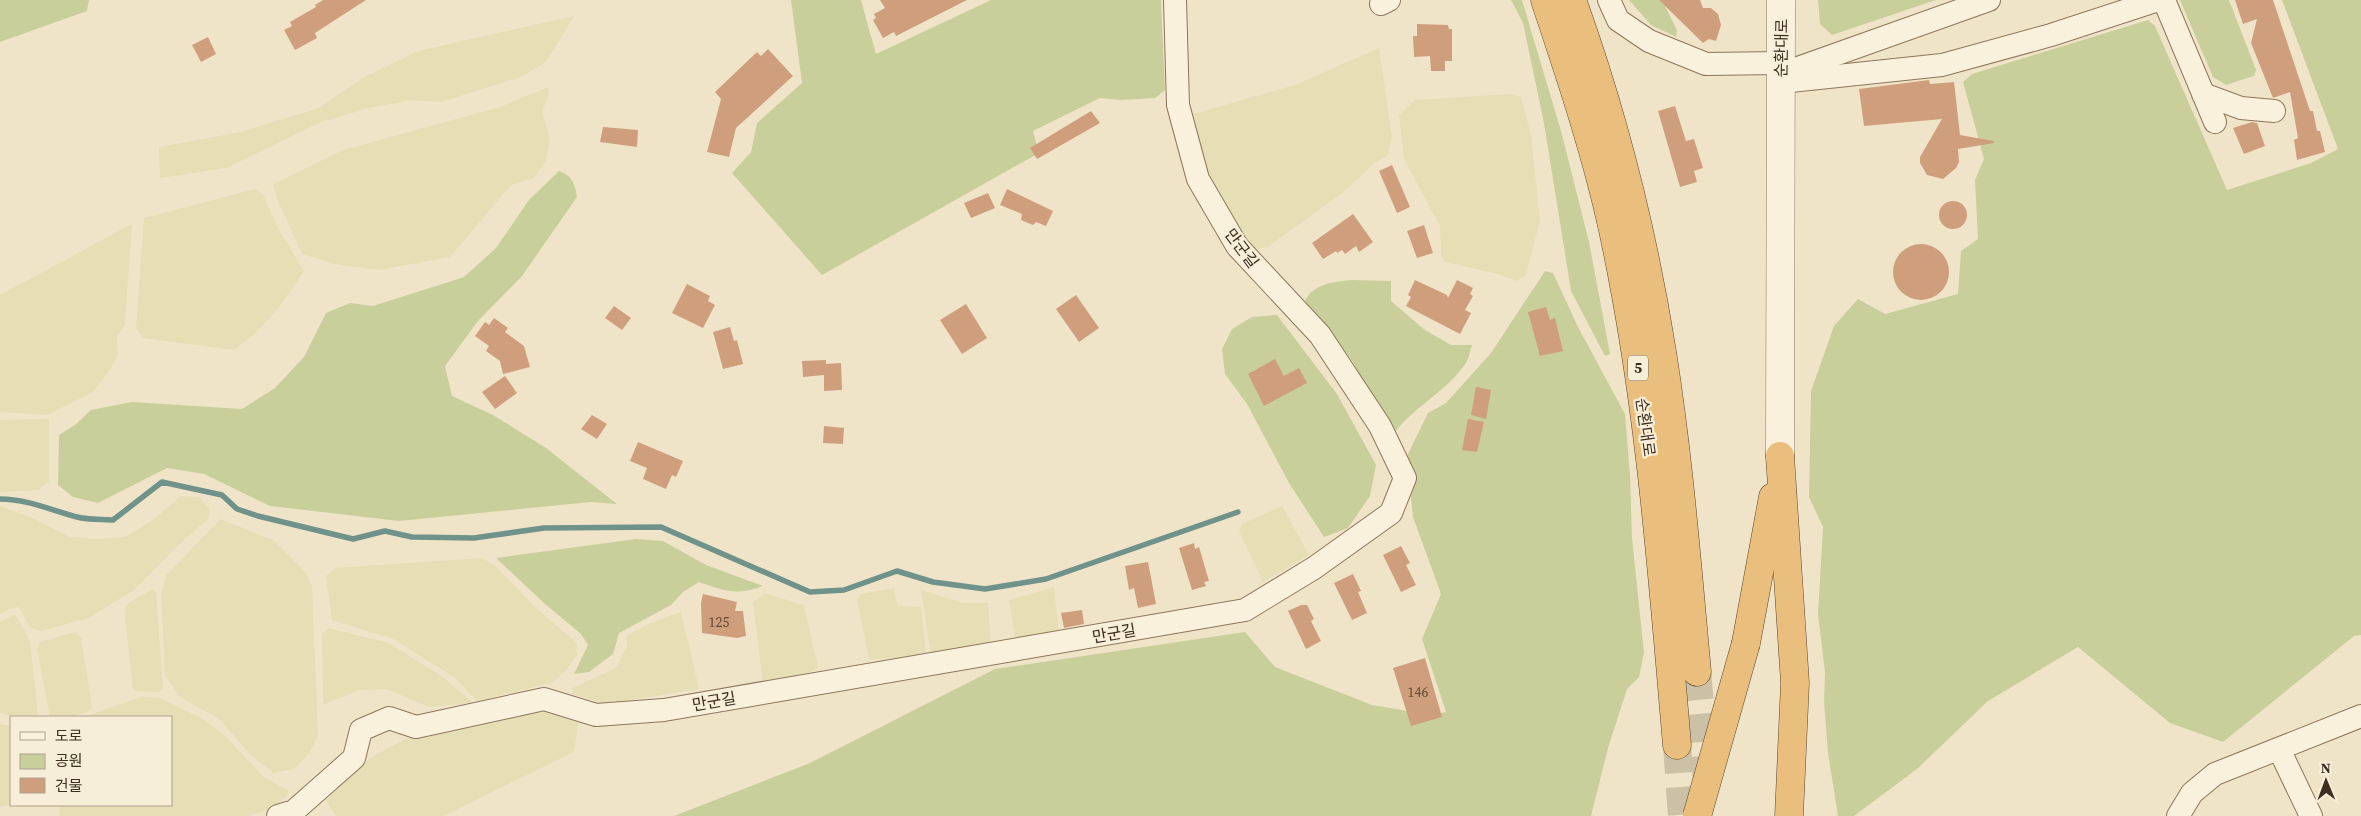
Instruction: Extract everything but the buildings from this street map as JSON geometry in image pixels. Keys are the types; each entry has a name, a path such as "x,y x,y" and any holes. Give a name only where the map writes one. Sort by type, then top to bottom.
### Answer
{"highway":[{"name":"순환대로","path":"1545,0 1572,80 1613,230 1636,356 1655,484 1677,745"},
{"name":"순환대로","path":"1572,0 1595,63 1637,217 1661,343 1679,490 1697,672"},
{"path":"1697,816 1746,643 1780,456"},
{"path":"1780,456 1795,684 1789,816"}],"street":[{"name":"만군길","path":"278,816 294,810 354,758 361,730 389,718 416,727 544,699 596,715 664,710 1245,610 1314,568 1391,513 1406,478 1380,426 1320,335 1236,246 1198,179 1178,105 1174,0"},
{"path":"1609,0 1618,20 1649,41 1706,64 1781,73 1942,65 2051,35 2158,0 2166,5 2215,122"},
{"name":"순환대로","path":"1780,456 1781,0"},
{"path":"1781,73 1989,0"},
{"path":"2203,94 2241,108 2274,111"},
{"path":"2178,816 2192,794 2216,774 2361,716"},
{"path":"2279,749 2311,816"}],"shaded area":[{"path":"574,16 546,62 521,77 441,102 413,100 373,107 321,122 226,168 160,178 159,147 241,132 319,108 361,79 418,51"},
{"path":"1379,48 1392,137 1388,155 1375,163 1341,194 1268,247 1253,250 1208,177 1193,114 1295,85"},
{"path":"548,87 549,94 542,112 550,139 546,160 534,178 511,185 450,257 379,270 335,264 302,254 278,201 273,184 343,150 500,107"},
{"path":"1511,94 1521,97 1531,135 1540,220 1526,275 1516,281 1498,274 1445,262 1441,255 1440,226 1404,159 1399,115 1415,100"},
{"path":"255,189 263,195 279,230 304,271 279,307 258,331 234,350 143,338 136,328 144,218"},
{"path":"132,224 125,324 117,336 118,355 109,371 93,392 47,415 0,412 0,295"},
{"path":"49,419 49,482 38,490 0,492 0,420"},
{"path":"181,496 199,497 210,509 208,519 174,549 134,590 89,618 41,631 30,628 19,607 9,609 0,614 0,506 35,519 69,537 99,539 125,537 153,520"},
{"path":"1282,506 1309,555 1263,582 1239,531 1242,524"},
{"path":"220,519 273,540 305,572 312,586 318,735 310,752 294,769 273,773 249,753 218,718 181,698 165,675 161,595 166,576"},
{"path":"483,558 496,567 536,608 577,643 577,655 565,672 551,683 477,701 454,677 393,639 332,620 326,576 335,568"},
{"path":"1054,587 1059,635 1016,642 1009,600"},
{"path":"154,588 156,592 163,688 159,692 133,691 125,617 126,607 129,603"},
{"path":"894,588 897,606 921,607 926,654 917,658 869,659 857,600 861,594"},
{"path":"921,590 963,603 988,603 991,646 931,655"},
{"path":"764,593 804,605 818,668 807,674 763,684 753,602"},
{"path":"681,612 699,689 605,704 572,694 573,688 616,668 627,646 627,636 648,624"},
{"path":"15,614 30,641 38,714 37,716 12,716 0,713 0,622"},
{"path":"328,628 389,643 444,678 473,703 429,707 387,689 359,690 323,705 322,634"},
{"path":"75,632 81,638 92,707 88,712 73,716 50,716 37,648 40,642"},
{"path":"141,697 160,698 203,719 224,735 264,777 289,791 286,797 269,810 247,816 60,816 59,806 172,806 172,716 86,716"},
{"path":"540,707 578,723 574,752 443,816 338,816 334,814 326,800 369,759 405,739"},
{"path":"0,724 10,726 10,805 0,807"}],"green space":[{"path":"0,0 89,0 87,11 0,42"},
{"path":"791,0 861,0 876,54 991,0 1161,0 1165,90 1155,98 1121,100 1100,98 1033,131 1039,153 822,275 732,173 751,152 757,123 802,83"},
{"path":"1511,0 1522,0 1561,131 1589,242 1610,354 1605,356 1571,291 1544,123 1523,23"},
{"path":"1629,0 1662,0 1677,30 1676,37 1651,25"},
{"path":"1818,0 1936,0 1832,35 1820,24"},
{"path":"2180,0 2229,0 2256,70 2254,76 2226,85 2213,77"},
{"path":"2282,0 2361,0 2361,635 2354,636 2223,742 2170,723 2078,647 1988,701 1917,769 1854,816 1838,816 1828,753 1824,702 1825,672 1818,614 1823,527 1809,497 1811,391 1834,326 1858,299 1885,314 1958,294 1961,251 1978,239 1975,180 1984,159 1963,82 1972,74 2148,20 2155,26 2227,190 2311,163 2338,149"},
{"path":"559,171 570,178 577,197 522,276 478,321 445,366 452,396 493,415 546,448 617,504 591,502 399,521 270,506 204,474 167,468 98,503 73,497 58,485 59,435 75,425 91,410 132,402 242,409 275,388 304,357 326,313 350,303 373,306 464,277 496,248 529,200"},
{"path":"1545,271 1553,273 1578,327 1625,414 1630,475 1632,538 1644,653 1639,677 1627,689 1608,748 1591,816 674,816 810,763 995,669 1245,632 1275,667 1372,705 1431,715 1446,712 1422,639 1441,594 1413,517 1407,456 1428,413 1446,403 1491,353"},
{"path":"1352,280 1391,281 1391,301 1425,330 1451,345 1472,345 1467,361 1458,373 1412,414 1395,432 1380,416 1353,362 1305,301 1314,290 1325,284"},
{"path":"1277,315 1337,394 1376,465 1370,496 1348,528 1324,537 1289,483 1247,404 1225,374 1222,349 1232,329 1252,317"},
{"path":"636,539 663,541 706,565 763,586 738,592 716,588 699,582 683,592 671,605 619,633 613,654 589,672 574,674 588,645 581,634 544,603 496,558"}],"waterway":[{"path":"0,499 29,503 81,518 113,520 162,482 222,495 237,509 258,516 353,539 385,531 412,537 474,538 544,528 661,527 810,592 844,590 897,571 933,582 985,589 1046,579 1238,512"}],"tunnel":[{"path":"1697,672 1707,780"},
{"path":"1677,745 1682,816"}]}
